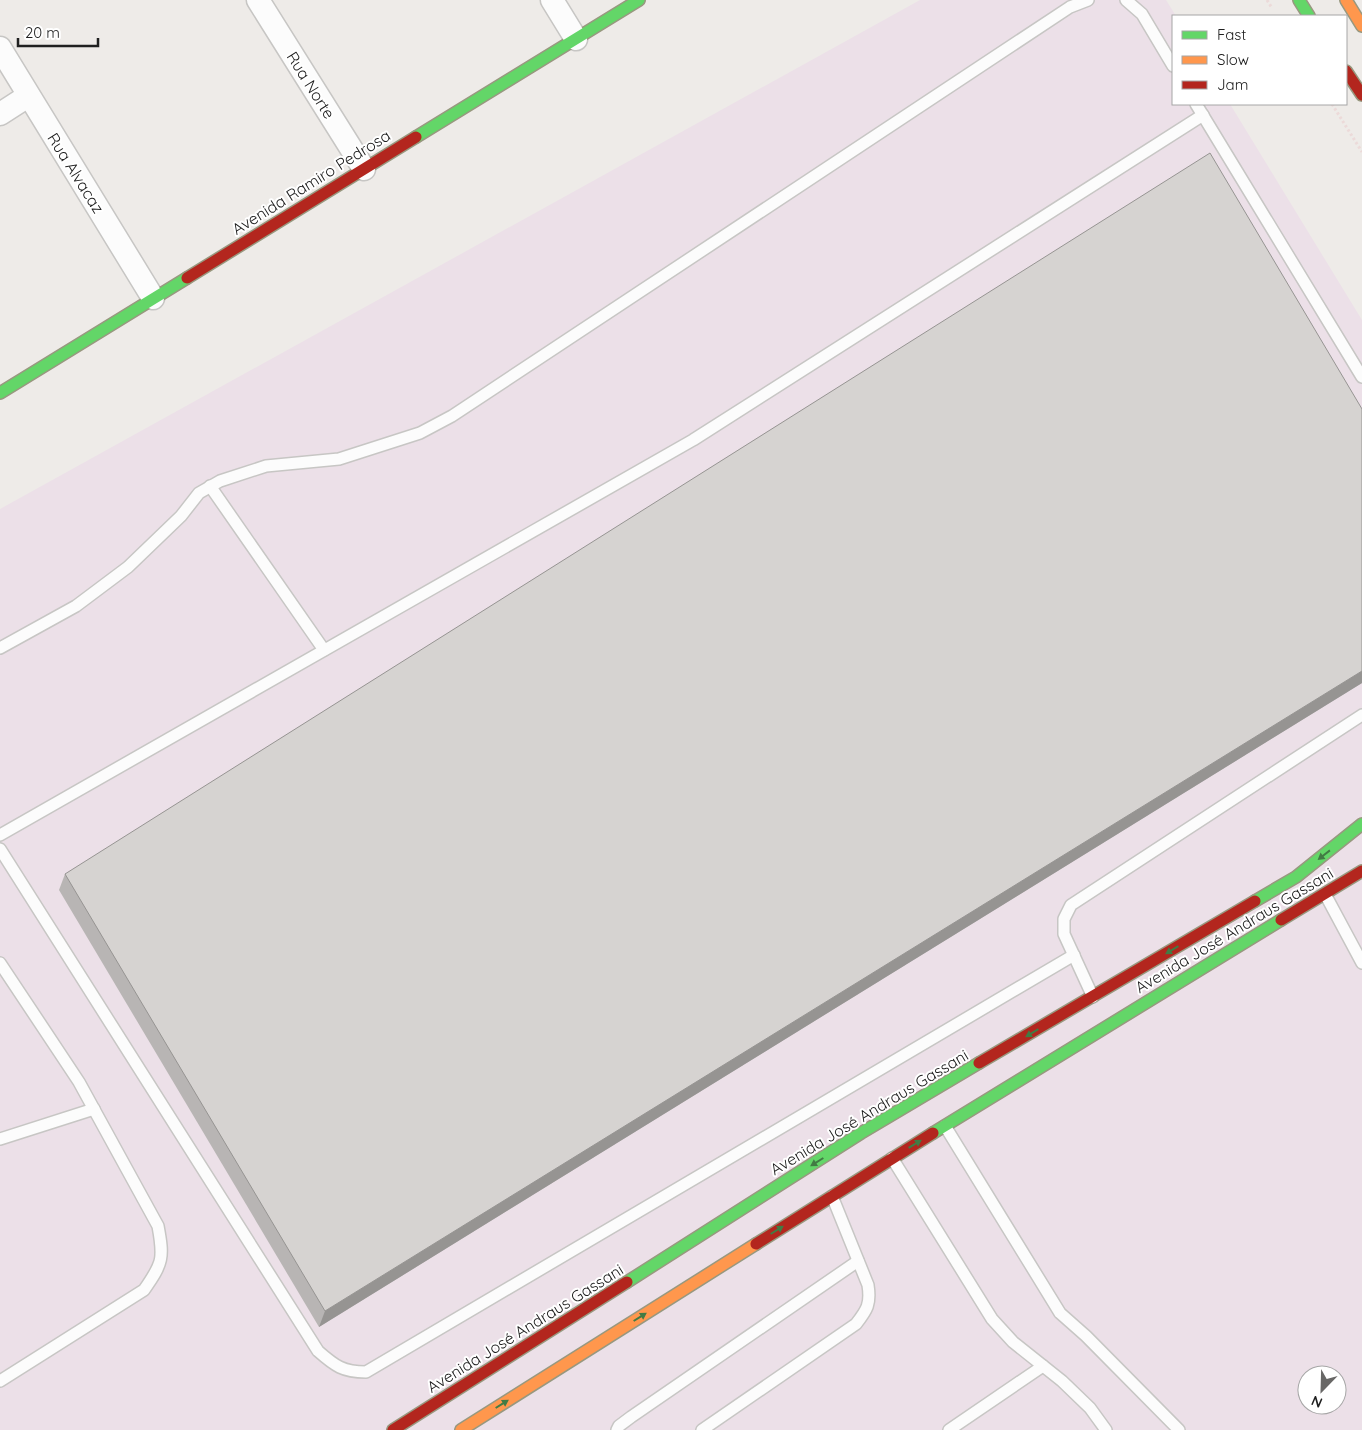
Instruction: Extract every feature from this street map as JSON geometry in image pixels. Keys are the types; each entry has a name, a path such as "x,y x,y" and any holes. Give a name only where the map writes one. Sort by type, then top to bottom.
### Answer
{"main road":[{"name":"Avenida Ramiro Pedrosa","path":"0,393 639,0"},
{"path":"1298,0 1308,15"},
{"path":"1346,0 1362,26"},
{"path":"1347,72 1362,95"},
{"name":"Avenida José Andraus Gassani","path":"461,1430 832,1196 877,1162 892,1158 944,1126 1304,889 1362,824"},
{"name":"Avenida José Andraus Gassani","path":"393,1430 1093,997 1304,889 1325,894 1362,871"}],"street":[{"name":"Rua Norte","path":"258,0 364,169"},
{"path":"552,0 576,39"},
{"name":"Rua Alvacaz","path":"0,48 153,298"},
{"path":"0,114 28,96"}],"lane":[{"path":"0,648 76,606 128,567 182,516 198,493 220,480 266,466 339,459 420,433 452,416 1070,7 1088,0"},
{"path":"1126,0 1142,14 1172,64"},
{"path":"1197,105 1362,377"},
{"path":"0,835 693,440 1202,115"},
{"path":"210,486 324,650"},
{"path":"1093,997 1064,934 1064,919 1071,905 1362,715"},
{"path":"0,849 318,1351 335,1366 351,1372 366,1372 1074,955"},
{"path":"1325,894 1362,963"},
{"path":"0,963 79,1082 158,1226 163,1251 157,1272 144,1290 0,1381"},
{"path":"0,1139 94,1109"},
{"path":"944,1126 1060,1313 1086,1336 1179,1430"},
{"path":"892,1158 992,1319 1012,1342 1062,1381 1090,1408 1106,1430"},
{"path":"702,1430 856,1324 865,1313 870,1300 868,1285 832,1196"},
{"path":"617,1430 619,1426 631,1417 858,1261"},
{"path":"949,1430 1043,1366"}],"path":[{"path":"1333,105 1362,152"}],"shaded area":[{"path":"920,0 1166,0 1175,15 1172,15 1172,105 1231,105 1362,320 1362,1430 0,1430 0,509"}],"building":[{"path":"1210,153 1362,409 1362,671 325,1311 65,874"}],"traffic: fast":[{"path":"416,137 639,0"},
{"path":"1299,0 1308,15"},
{"path":"0,393 187,278"},
{"path":"1255,901 1296,877 1362,824"},
{"path":"933,1133 1281,920"},
{"path":"627,1282 861,1133 979,1063"}],"traffic: slow":[{"path":"1346,0 1362,26"},
{"path":"461,1430 756,1244"}],"traffic: jam":[{"path":"1347,72 1362,95"},
{"path":"187,278 416,137"},
{"path":"1281,920 1362,871"},
{"path":"979,1063 1255,901"},
{"path":"756,1244 933,1133"},
{"path":"393,1430 627,1282"}]}
